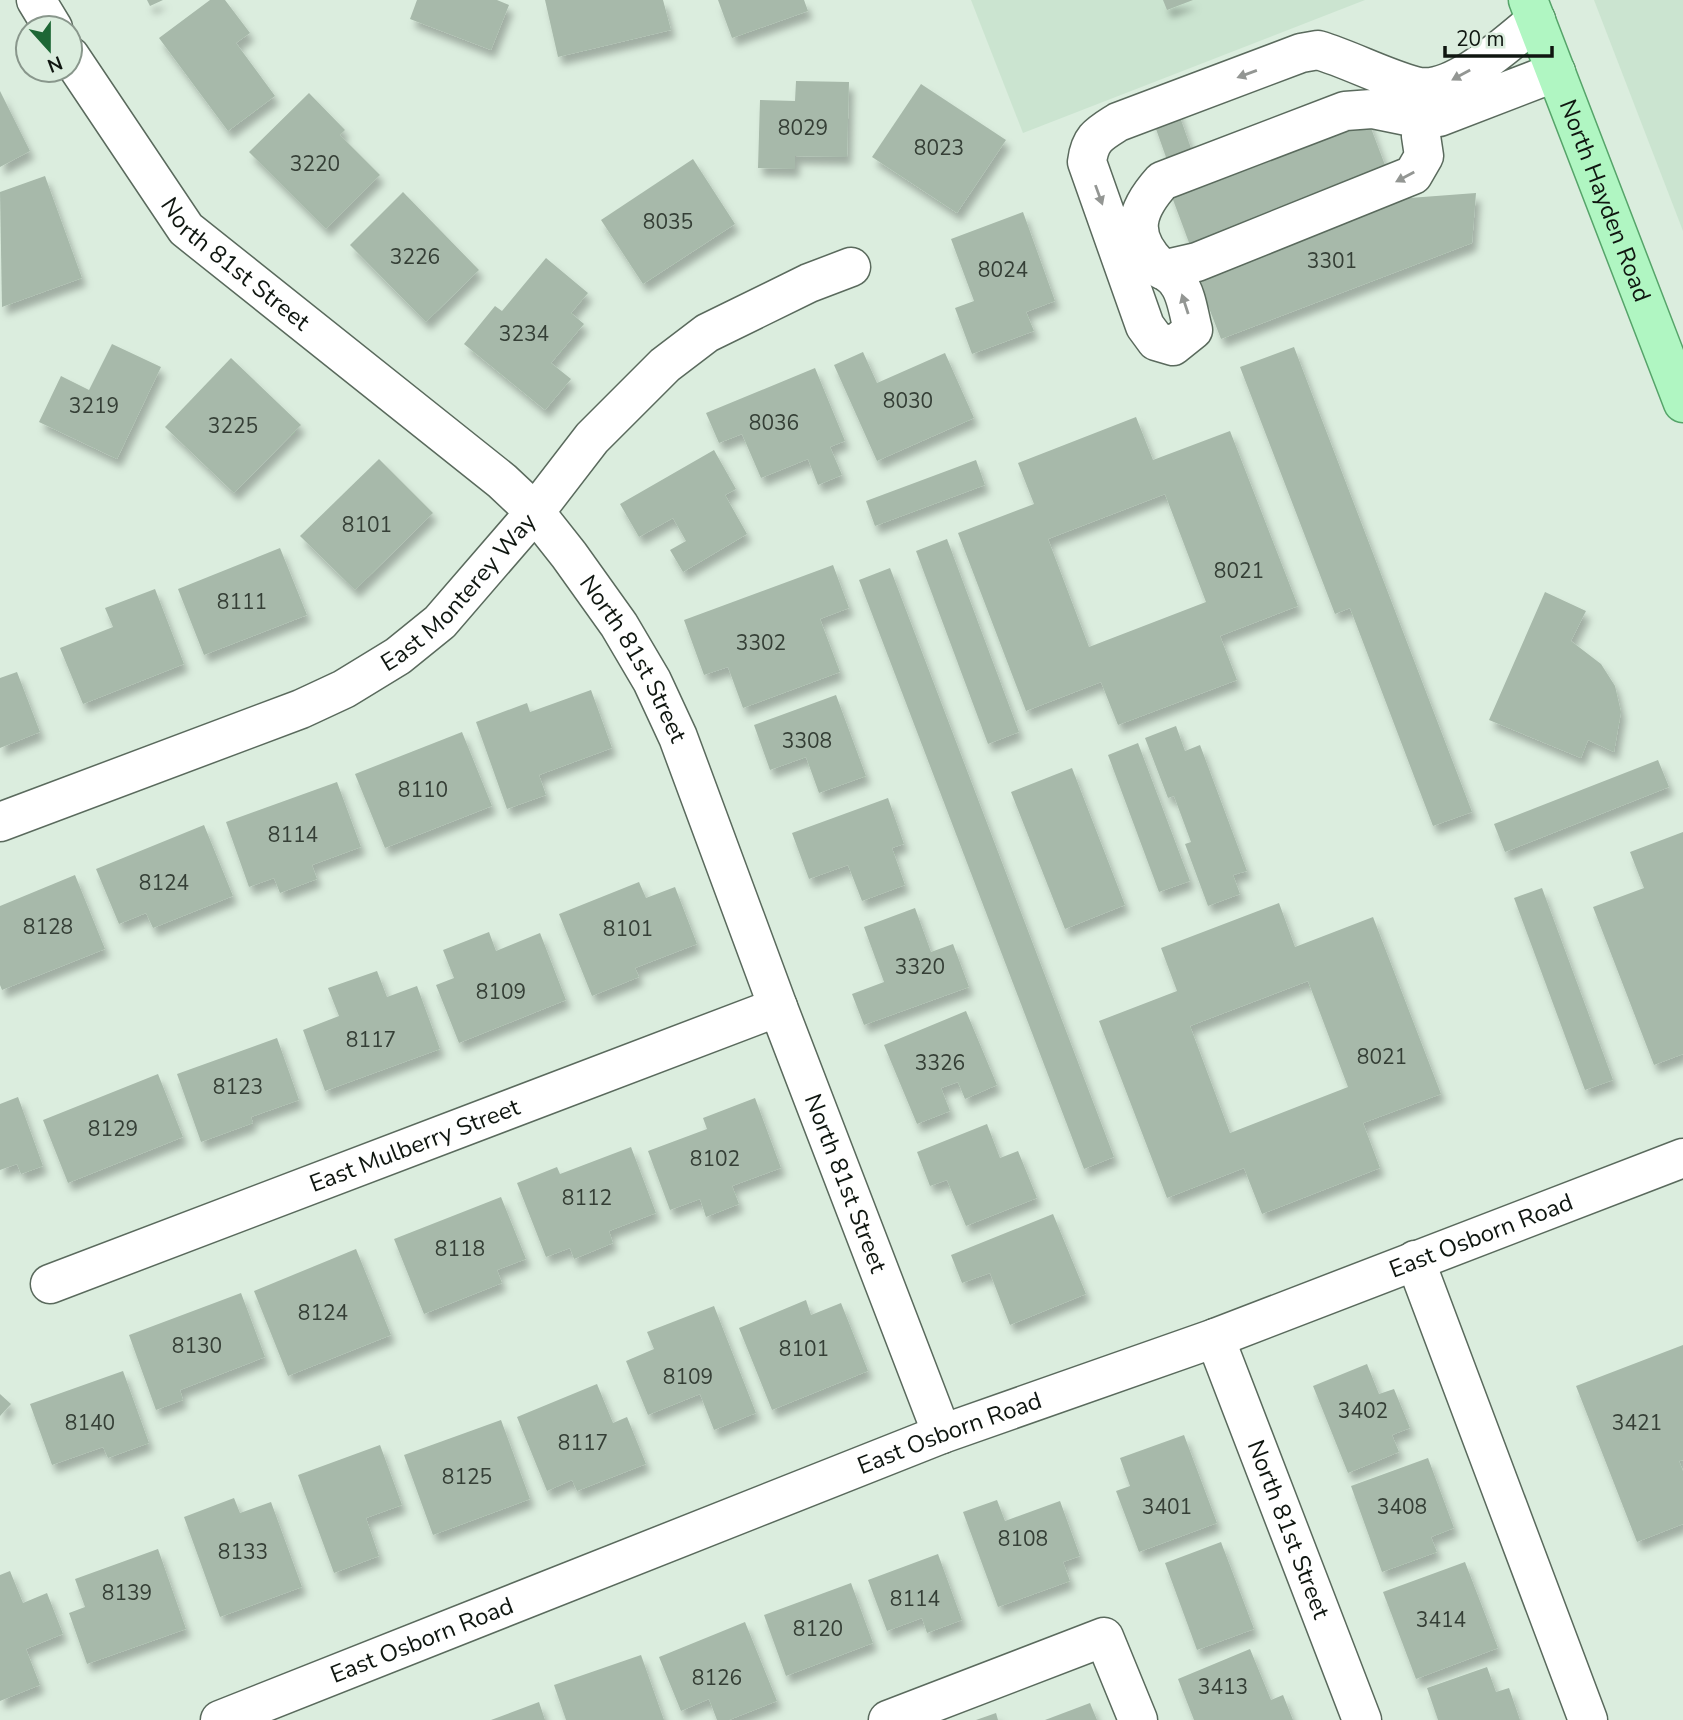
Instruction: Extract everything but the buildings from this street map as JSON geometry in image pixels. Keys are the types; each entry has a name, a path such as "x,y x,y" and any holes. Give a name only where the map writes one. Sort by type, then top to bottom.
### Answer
{"main road":[{"name":"North Hayden Road","path":"1532,10 1683,403"}],"street":[{"path":"1532,10 1470,70 1442,85 1418,87 1318,50 1301,53 1118,122 1102,132 1089,145 1087,162 1146,326 1156,341 1173,346 1193,330 1179,283 1148,255 1139,237 1139,215 1147,198 1162,181 1345,111 1372,109 1424,118 1439,117 1556,72"},
{"name":"North 81st Street","path":"84,77 186,229 502,481 535,512 566,550 619,625 652,681 678,737 778,1007 942,1434"},
{"path":"1162,270 1196,262 1413,175 1424,156 1421,136 1424,118"},
{"name":"East Monterey Way","path":"0,822 301,709 344,689 398,656 440,622 535,512 592,438 665,365 707,333 809,283 851,267"},
{"name":"East Mulberry Street","path":"50,1284 778,1007"},
{"name":"East Osborn Road","path":"220,1720 942,1434 1215,1338 1683,1158"},
{"path":"1415,1260 1587,1720"},
{"name":"North 81st Street","path":"1215,1338 1362,1720"},
{"path":"888,1720 1104,1637 1138,1720"}],"shaded area":[{"path":"971,0 1365,0 1023,133"},
{"path":"1594,0 1683,0 1683,231"}]}
